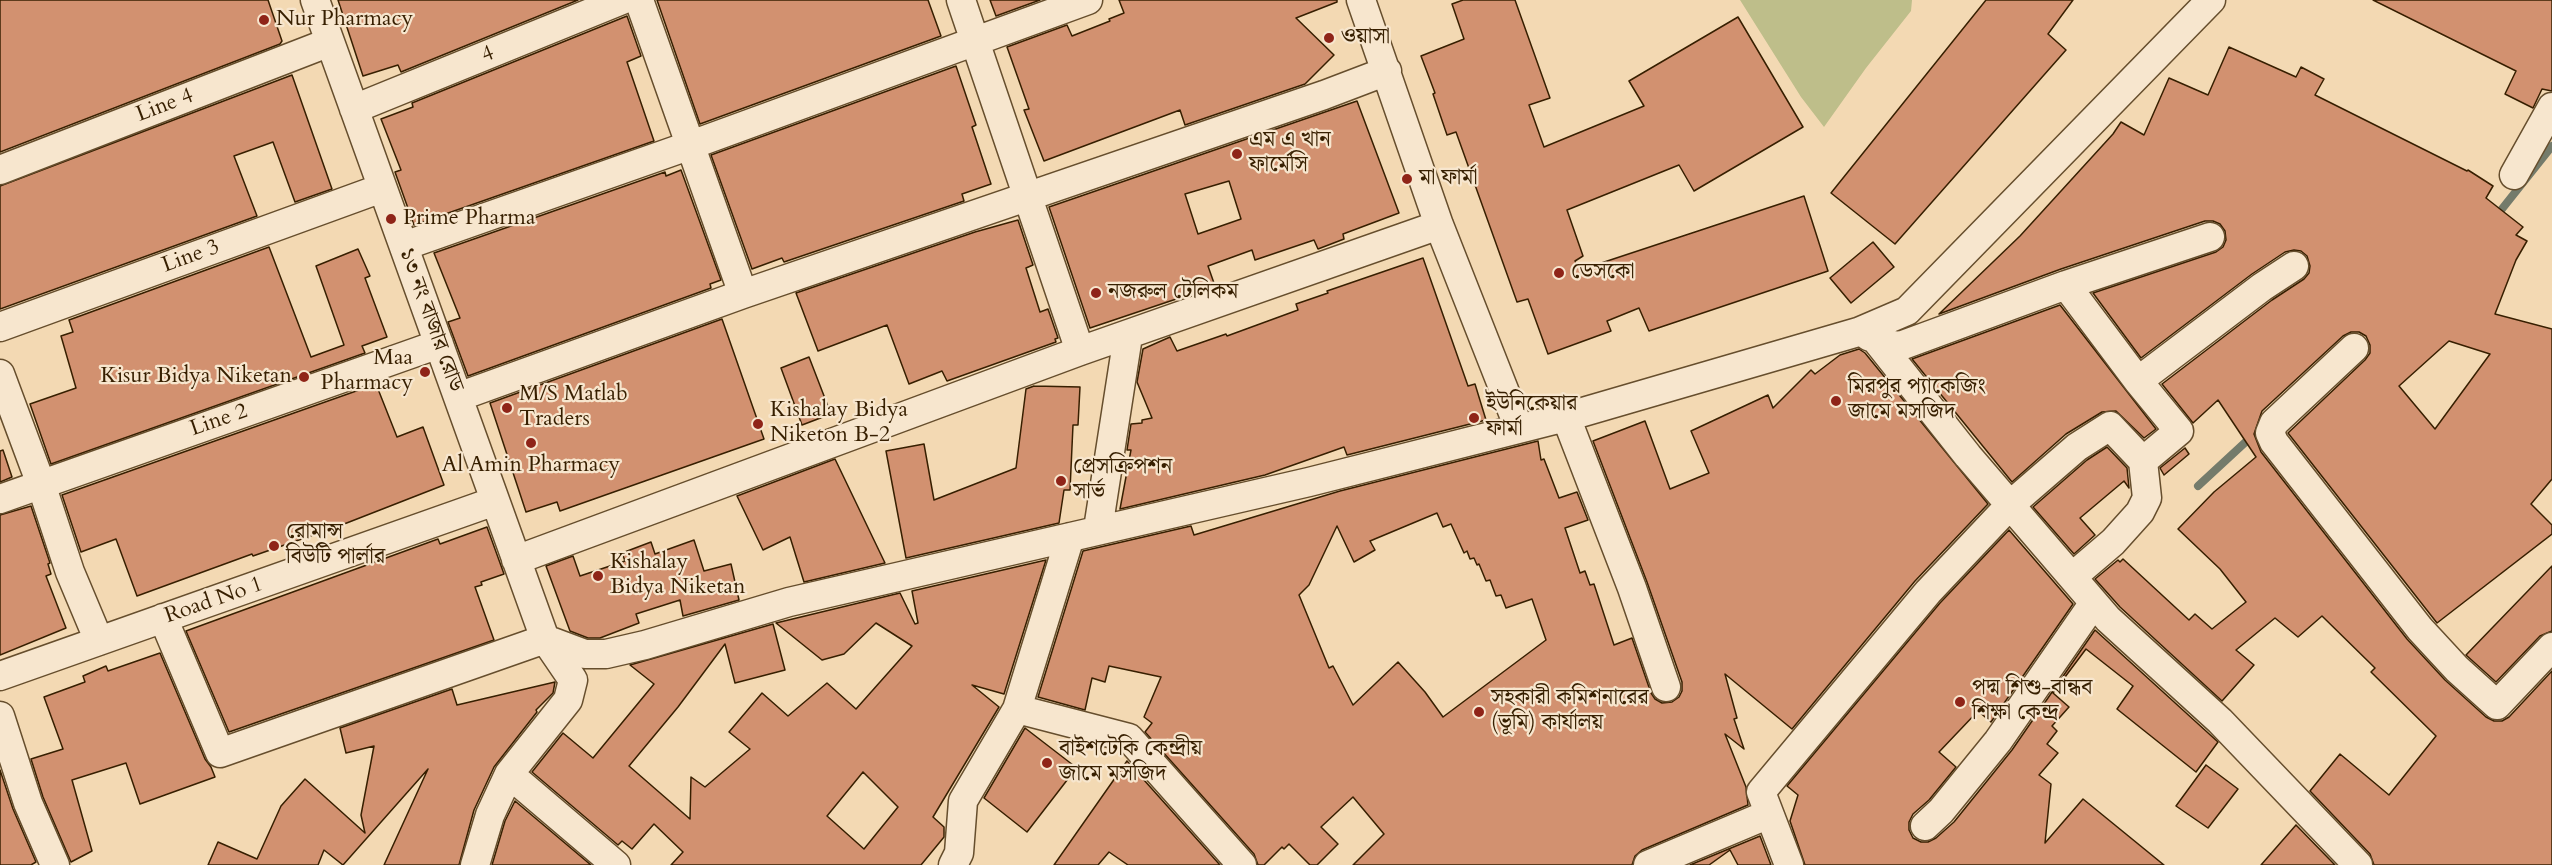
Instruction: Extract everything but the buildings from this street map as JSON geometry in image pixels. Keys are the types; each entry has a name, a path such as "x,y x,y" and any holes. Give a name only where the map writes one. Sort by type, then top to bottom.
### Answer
{"street":[{"name":"১৩ নং বাজার রোড","path":"315,0 545,639 573,680 568,700 509,774 490,815 475,865"},
{"name":"4","path":"354,109 622,0"},
{"path":"639,0 742,294"},
{"path":"961,0 1080,351"},
{"path":"404,246 691,145 1088,0"},
{"path":"1361,0 1439,225 1519,428"},
{"path":"163,618 220,753 545,639 585,654 606,654 645,645 789,602 1309,482 1566,417 1868,336 1908,311 2211,0"},
{"name":"Line 4","path":"0,170 330,42"},
{"path":"458,397 742,294 1324,95 1387,71"},
{"path":"2514,175 2552,107"},
{"name":"Line 3","path":"0,327 382,188"},
{"path":"516,560 1080,351 1439,225"},
{"path":"1868,336 1895,346 1903,345 2066,285 2211,237"},
{"path":"2138,381 2262,287 2294,266"},
{"path":"2066,285 2138,381 2179,431 2143,461"},
{"path":"1098,529 1128,336"},
{"path":"1868,336 2093,604 2220,721 2358,865"},
{"name":"Line 2","path":"0,499 439,344"},
{"path":"2354,348 2274,423 2270,433 2274,442 2420,629 2457,669 2497,705 2552,647"},
{"path":"0,374 41,484 70,572 99,641"},
{"path":"1566,417 1632,588 1666,687"},
{"path":"1788,865 1761,792 1928,592 2010,505 2076,447 2110,426 2143,461 2147,498 2140,512 2113,542 2072,577"},
{"name":"Road No 1","path":"0,676 495,501"},
{"path":"953,865 959,853 963,801 1017,709 1070,537"},
{"path":"1925,826 1941,811 1998,741 2093,604"},
{"path":"1017,709 1129,738 1242,865"},
{"path":"0,716 28,803 56,865"},
{"path":"509,774 616,865"},
{"path":"1648,865 1769,814"}],"green space":[{"path":"1740,0 1912,0 1911,11 1824,127 1801,97"}],"waterway":[{"path":"2494,219 2552,146"},
{"path":"2198,486 2264,425"}],"place":[{"name":"Nur Pharmacy","path":"264,20"},
{"name":"ওয়াসা","path":"1329,38"},
{"name":"এম এ খান ফার্মেসি","path":"1237,154"},
{"name":"মা ফার্মা","path":"1407,179"},
{"name":"Prime Pharma","path":"391,219"},
{"name":"ডেসকো","path":"1559,273"},
{"name":"নজরুল টেলিকম","path":"1096,293"},
{"name":"Maa Pharmacy","path":"425,372"},
{"name":"Kisur Bidya Niketan","path":"304,377"},
{"name":"মিরপুর প্যাকেজিং জামে মসজিদ","path":"1836,401"},
{"name":"M/S Matlab Traders","path":"507,408"},
{"name":"ইউনিকেয়ার ফার্মা","path":"1474,418"},
{"name":"Kishalay Bidya Niketon B-2","path":"758,424"},
{"name":"Al Amin Pharmacy","path":"531,443"},
{"name":"প্রেসক্রিপশন সার্ভ","path":"1061,481"},
{"name":"রোমান্স বিউটি পার্লার","path":"274,546"},
{"name":"Kishalay Bidya Niketan","path":"598,576"},
{"name":"পদ্ম শিশু-বান্ধব শিক্ষা কেন্দ্র","path":"1960,702"},
{"name":"সহকারী কমিশনারের (ভূমি) কার্যালয়","path":"1479,712"},
{"name":"বাইশটেকি কেন্দ্রীয় জামে মসজিদ","path":"1047,763"}]}
